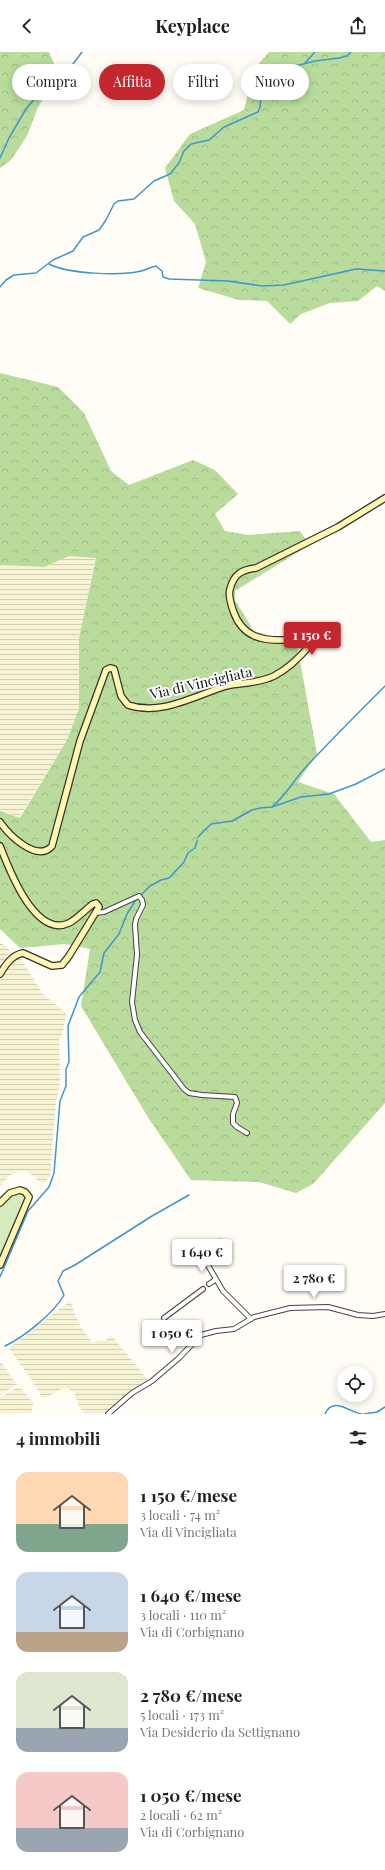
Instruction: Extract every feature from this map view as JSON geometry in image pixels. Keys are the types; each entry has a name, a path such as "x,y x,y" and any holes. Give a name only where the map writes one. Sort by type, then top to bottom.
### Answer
{"street":[{"name":"Via di Vincigliata","path":"0,822 7,832 24,846 42,852 47,851 52,846 80,741 106,670 110,668 114,669 121,696 128,704 149,708 161,707 181,702 227,686 258,682 273,677 285,670 306,649 310,644 310,640 305,638 285,640 263,639 247,633 237,620 230,603 229,591 233,579 242,570 256,568 338,527 385,498"},
{"path":"0,846 6,863 28,905 43,922 56,925 68,923 93,904 96,903 99,907 62,965 52,966 23,953 12,958 6,963 0,974"},
{"path":"95,913 104,912 140,897 143,905 136,919 135,925 137,955 132,1002 135,1020 140,1032 184,1089 189,1092 202,1095 235,1097 237,1103 233,1114 233,1123 237,1128 248,1133"},
{"path":"0,1203 10,1193 20,1190 25,1192 30,1197 0,1265"},
{"path":"228,1250 220,1242 206,1259 215,1280 223,1291 251,1319"},
{"path":"209,1284 215,1280"},
{"path":"164,1318 203,1289"},
{"path":"108,1414 132,1393 152,1381 179,1358 202,1335 216,1330 234,1329 261,1314 290,1308 328,1307 358,1315 373,1316 385,1314"}],"shaded area":[{"path":"69,556 96,557 79,638 79,709 67,740 19,818 0,811 0,565 44,567"},
{"path":"0,942 11,951 0,965"},
{"path":"15,959 21,959 43,994 66,1013 63,1032 59,1039 60,1083 56,1102 50,1176 43,1184 27,1171 20,1171 10,1175 0,1186 0,980 5,969"},
{"path":"70,1301 80,1326 93,1343 97,1340 105,1341 111,1335 148,1380 133,1389 104,1414 85,1414 79,1406 74,1392 69,1389 63,1388 43,1399 9,1348"},
{"path":"1,1362 17,1385 0,1395 0,1363"},
{"path":"16,1388 21,1388 33,1403 32,1413 0,1414 0,1398"}],"green space":[{"path":"0,52 49,52 54,64 12,64 12,100 43,100 38,107 27,136 11,160 0,168"},
{"path":"269,52 385,52 385,291 377,286 358,301 330,303 301,314 290,324 267,301 239,300 198,288 206,262 195,224 174,201 165,168 190,134 244,110 246,100 309,100 309,64 258,64"},
{"path":"0,373 58,387 84,413 111,471 129,485 193,460 215,470 238,494 215,514 225,531 248,535 300,531 310,545 235,591 235,600 254,631 297,644 317,754 298,782 334,794 371,842 385,840 385,1103 313,1184 296,1193 259,1182 191,1180 149,1119 81,1006 90,949 65,944 20,948 0,929 0,811 20,818 67,740 79,709 79,638 96,558 69,556 44,567 0,565"},
{"path":"19,1192 27,1196 0,1260 0,1206 14,1194"}],"waterway":[{"path":"0,158 9,138 26,109 46,85 53,82 73,64 82,52"},
{"path":"305,63 315,52"},
{"path":"0,287 6,280 14,275 36,273 53,260 73,251 83,237 99,230 114,204 118,201 134,199 154,181 170,174 179,163 184,151 191,144 209,140 224,127 258,112 260,107 262,86 276,74 284,69 315,61 347,56 351,52"},
{"path":"49,264 69,270 108,274 132,273 156,266 162,271 163,277 169,279 228,281 262,286 284,285 356,269 385,271"},
{"path":"273,806 305,768 385,686"},
{"path":"198,837 211,824 232,821 252,810 272,807 301,797 329,794 356,784 385,769"},
{"path":"140,896 150,886 161,880 169,878 184,862 188,853 195,848 197,841"},
{"path":"0,1277 28,1211 49,1187 54,1173 60,1101 66,1086 66,1069 69,1062 68,1026 79,997 100,972 104,953 119,934 127,914 137,898"},
{"path":"5,1346 21,1337 38,1324 59,1302 64,1295 58,1281 63,1271 189,1195"},
{"path":"325,1414 332,1406 342,1406 362,1414"},
{"path":"364,1414 377,1412 385,1407"}]}
